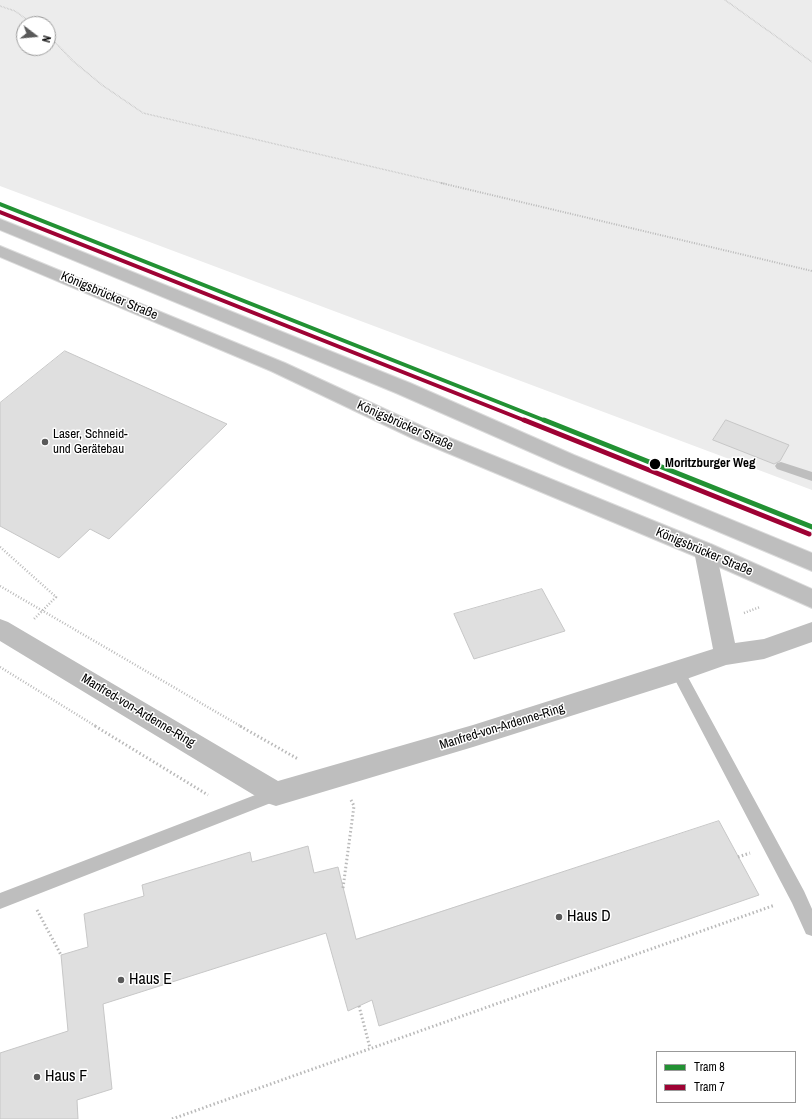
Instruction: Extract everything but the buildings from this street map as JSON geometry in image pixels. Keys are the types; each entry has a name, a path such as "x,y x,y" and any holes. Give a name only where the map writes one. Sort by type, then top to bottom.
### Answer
{"main road":[{"name":"Königsbrücker Straße","path":"0,224 402,388 567,460 812,562"},
{"name":"Königsbrücker Straße","path":"0,251 278,367 421,434 705,552 812,599"},
{"path":"705,552 726,655"},
{"name":"Manfred-von-Ardenne-Ring","path":"8,634 276,794 403,758 678,672 726,655 764,649 812,632"}],"lane":[{"path":"780,466 812,477"},
{"path":"678,672 798,896 812,928"},
{"name":"Manfred-von-Ardenne-Ring","path":"0,901 276,794"}],"path":[{"path":"725,0 812,62"},
{"path":"0,6 15,11 22,16"},
{"path":"56,43 73,61 90,75 143,113 812,271"},
{"path":"0,547 56,597 42,611 8,634"},
{"path":"0,586 331,778"},
{"path":"0,667 233,810"},
{"path":"343,888 354,806"},
{"path":"172,1119 798,896"},
{"path":"36,909 61,955"},
{"path":"359,1006 370,1048"}],"shaded area":[{"path":"0,0 812,0 812,490 0,186"}],"tram line":[{"name":"8","path":"0,204 812,527"},
{"name":"7","path":"0,212 809,534"}],"place":[{"name":"Laser, Schneid- und Gerätebau","path":"45,442"},
{"name":"Moritzburger Weg","path":"655,464"},
{"name":"Haus D","path":"559,917"},
{"name":"Haus E","path":"121,980"},
{"name":"Haus F","path":"37,1077"}]}
